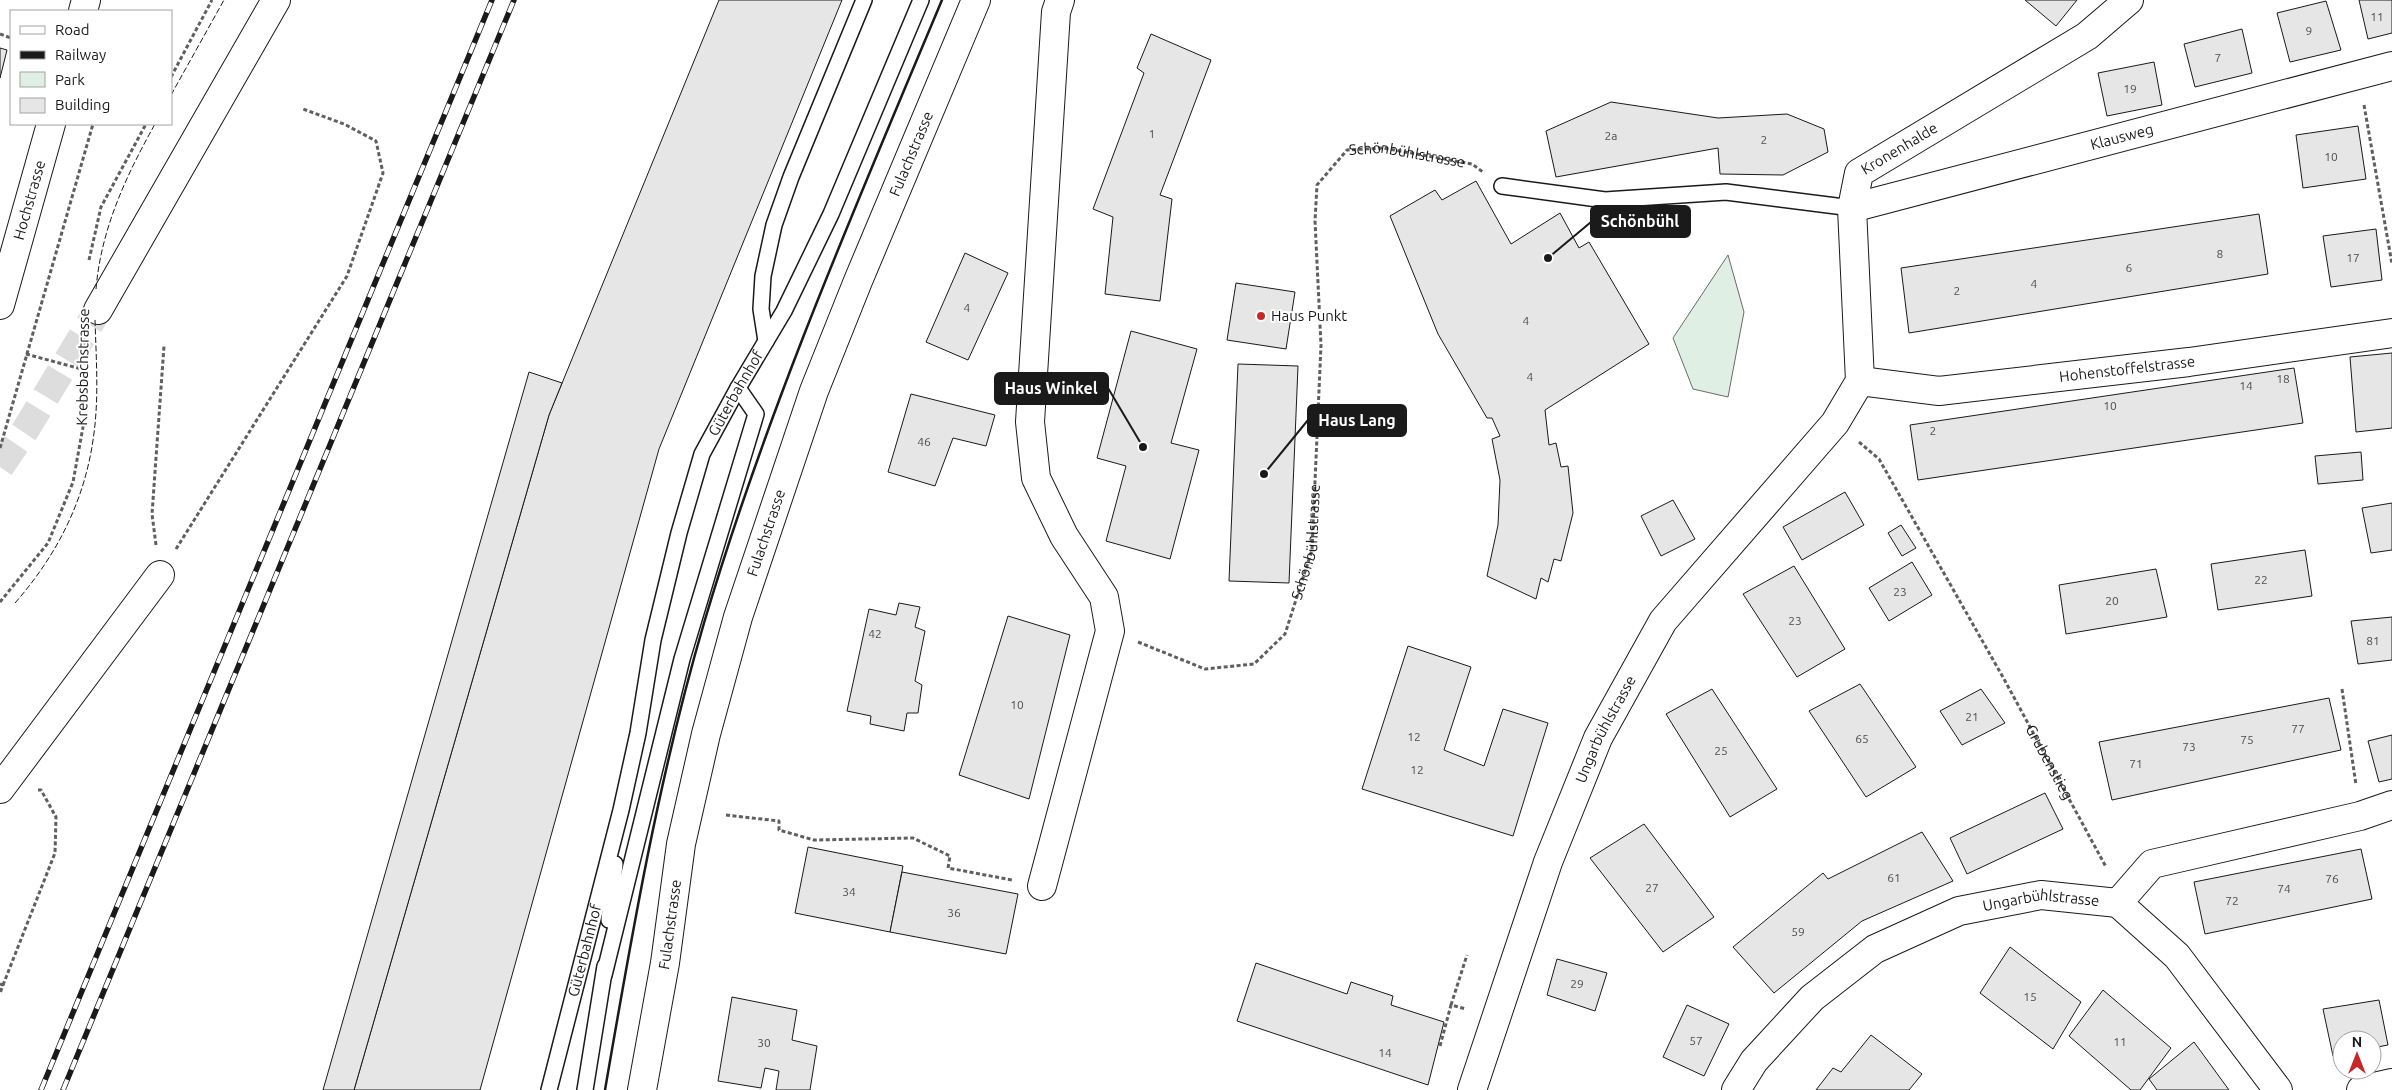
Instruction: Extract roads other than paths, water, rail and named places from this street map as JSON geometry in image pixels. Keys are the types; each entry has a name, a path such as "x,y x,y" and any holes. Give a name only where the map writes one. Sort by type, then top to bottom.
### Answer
{"main road":[{"path":"91,321 276,0"},
{"name":"Fulachstrasse","path":"642,1090 665,963 681,844 706,734 738,618 814,391 976,0"},
{"path":"1042,886 1110,631 1104,596 1064,536 1036,478 1030,422 1056,12 1060,0"},
{"name":"Kronenhalde","path":"1860,382 1852,208 1859,173 2087,36 2129,0"},
{"name":"Klausweg","path":"1852,208 2392,66"},
{"name":"Hochstrasse","path":"0,305 51,125"},
{"name":"Hohenstoffelstrasse","path":"1860,382 1939,391 2190,362 2392,333"},
{"name":"Ungarbühlstrasse","path":"1472,1090 1548,862 1598,738 1663,621 1835,423 1860,382"},
{"path":"0,789 160,575"},
{"name":"Ungarbühlstrasse","path":"1736,1090 1754,1061 1812,998 1875,948 1960,911 2041,895 2118,903 2152,864 2360,816 2392,806"},
{"path":"2118,903 2177,956 2278,1090"},
{"path":"2361,1090 2392,1083"}],"lane":[{"path":"766,341 762,309 763,276 774,225 791,177 864,0"},
{"name":"Güterbahnhof","path":"549,1090 638,734 653,640 679,532 702,454 738,388 784,311 831,214 921,0"},
{"path":"1502,186 1605,200 1726,192 1852,208"},
{"path":"604,974 682,659 740,474 756,414 738,388"},
{"name":"Güterbahnhof","path":"585,1090 604,974 620,810"}],"tunnel":[{"path":"0,467 26,429 98,310"}],"railway":[{"path":"41,1090 492,0"},
{"path":"63,1090 514,0"}],"place":[{"name":"Schönbühl","path":"1548,258"},
{"name":"Haus Punkt","path":"1261,316"},
{"name":"Haus Winkel","path":"1143,447"},
{"name":"Haus Lang","path":"1264,474"}]}
